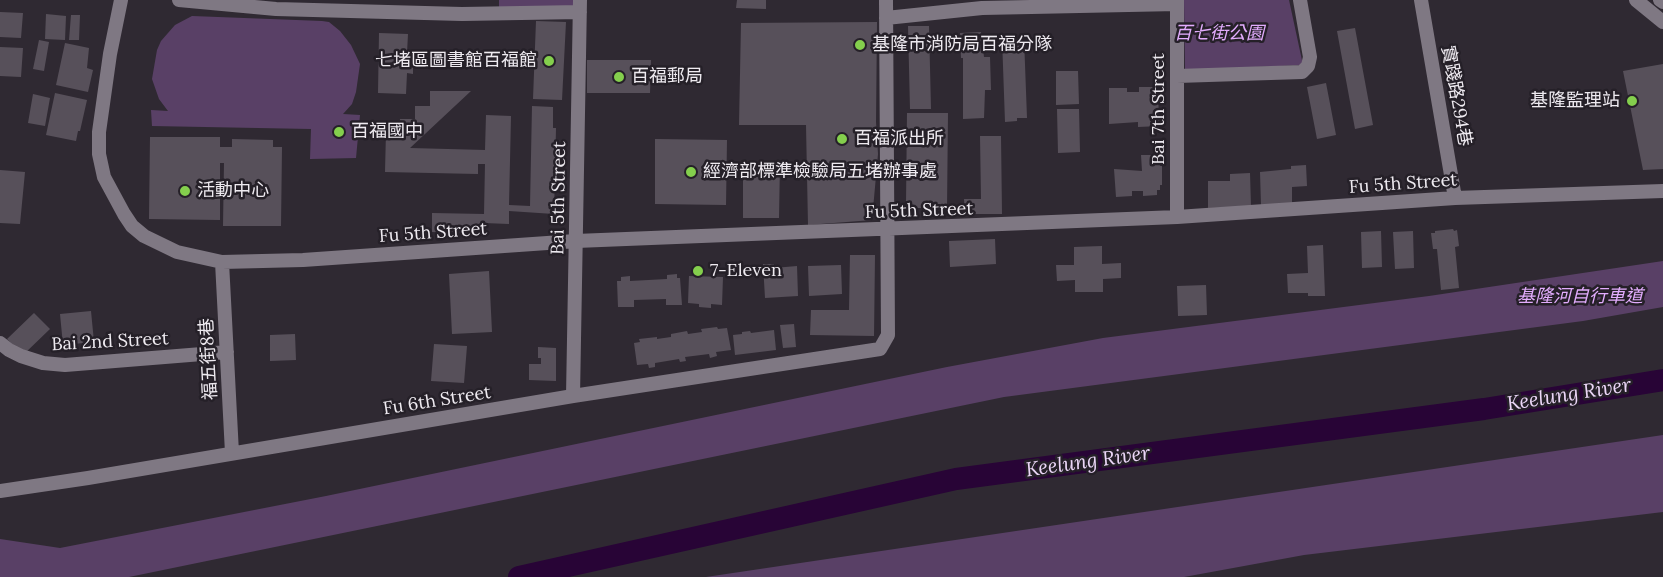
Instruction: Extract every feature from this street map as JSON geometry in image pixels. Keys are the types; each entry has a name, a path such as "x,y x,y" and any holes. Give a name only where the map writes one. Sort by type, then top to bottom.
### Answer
{"street":[{"name":"Fu 5th Street","path":"121,0 110,54 99,132 99,154 104,177 110,192 132,226 144,236 158,245 177,252 222,262 303,260 576,242 1177,217 1455,198 1663,191"},
{"path":"179,0 276,9 462,14 580,6"},
{"path":"886,0 889,230"},
{"path":"1177,76 1302,72 1308,66 1310,57 1300,0"},
{"name":"實踐路294巷","path":"1422,0 1455,198"},
{"path":"1636,0 1663,22"},
{"path":"886,18 982,8 1177,2"},
{"name":"Bai 7th Street","path":"1177,2 1177,217"},
{"name":"Bai 5th Street","path":"573,396 580,6"},
{"name":"Fu 6th Street","path":"0,491 573,396 880,349 888,336 889,230"},
{"name":"福五街8巷","path":"222,262 232,453"},
{"name":"Bai 2nd Street","path":"0,343 9,351 21,356 44,363 65,365 227,352"}],"green space":[{"path":"499,0 580,0 580,12 499,9"},
{"name":"百七街公園","path":"1184,0 1289,0 1303,65 1185,70"},
{"path":"192,16 322,21 329,22 340,31 351,45 360,64 352,104 343,114 360,115 356,158 310,159 311,129 152,126 151,110 168,111 159,99 152,79 157,50 161,41 175,25"},
{"name":"基隆河自行車道","path":"1663,261 1663,307 1583,321 1004,397 129,577 0,577 0,539 60,548 326,496 947,367 1103,338 1429,296"},
{"path":"1663,435 1663,512 1304,555 1184,577 706,577"}],"building":[{"path":"737,0 766,0 766,9 736,8"},
{"path":"0,12 23,13 21,38 0,37"},
{"path":"46,14 66,16 65,40 45,39"},
{"path":"71,15 80,15 79,40 69,40"},
{"name":"七堵區圖書館百福館","path":"536,21 566,22 562,100 533,99"},
{"path":"877,22 878,154 872,220 808,225 806,125 739,125 741,23"},
{"path":"908,26 929,26 931,109 910,109"},
{"path":"1355,28 1373,125 1355,129 1337,31"},
{"path":"981,32 984,57 990,57 991,90 985,90 984,118 963,119 963,58 961,58 960,33"},
{"path":"379,33 408,34 407,53 413,54 413,74 407,73 406,94 378,93"},
{"path":"1002,38 1024,38 1027,118 1017,118 1017,121 1005,122"},
{"path":"39,40 49,42 44,71 33,69"},
{"path":"65,43 89,48 87,68 93,70 88,92 56,85"},
{"path":"0,47 23,48 21,77 0,76"},
{"name":"百福郵局","path":"587,60 651,60 650,93 587,93"},
{"path":"1663,64 1663,169 1643,170 1623,71"},
{"path":"1056,71 1078,71 1079,104 1056,105"},
{"path":"1326,83 1336,135 1317,139 1307,87"},
{"path":"1139,87 1157,87 1160,126 1138,127 1138,122 1109,124 1109,88 1127,88 1127,92 1139,92"},
{"path":"430,91 471,91 410,148 485,150 486,115 511,116 509,205 530,206 532,106 553,107 553,128 556,128 554,214 509,211 509,224 484,223 484,233 432,232 432,213 484,214 485,164 478,164 478,174 385,172 386,132 399,133 400,119 415,119 415,106 430,106"},
{"path":"55,93 87,100 76,141 46,135"},
{"path":"33,94 50,98 45,126 28,123"},
{"path":"1057,109 1079,109 1080,152 1058,153"},
{"path":"907,113 948,113 947,208 916,208 906,204"},
{"path":"980,136 1001,136 1002,214 965,214 964,199 981,199"},
{"name":"活動中心","path":"150,137 220,137 220,147 232,147 232,139 273,140 273,147 282,147 281,226 223,226 224,163 220,163 220,220 149,219"},
{"name":"經濟部標準檢驗局五堵辦事處","path":"655,139 727,140 726,205 655,204"},
{"path":"1141,155 1159,155 1160,166 1162,166 1160,190 1157,190 1157,195 1143,196 1143,191 1132,191 1132,196 1116,197 1114,169 1142,171"},
{"path":"743,162 780,162 779,218 743,218"},
{"path":"1306,165 1307,186 1292,187 1292,204 1261,205 1260,172"},
{"path":"0,170 25,172 20,224 0,223"},
{"path":"1250,173 1251,207 1208,208 1208,181 1230,181 1230,174"},
{"path":"1457,230 1459,246 1455,247 1459,288 1441,290 1437,249 1433,249 1431,233"},
{"path":"1381,231 1382,267 1362,268 1361,232"},
{"path":"1413,231 1414,268 1395,269 1393,232"},
{"path":"995,239 996,264 950,267 949,241"},
{"path":"1323,245 1325,296 1288,293 1287,274 1308,273 1307,246"},
{"path":"1102,246 1102,264 1121,263 1121,278 1103,279 1103,292 1075,292 1075,280 1057,281 1056,265 1074,265 1074,247"},
{"path":"850,255 875,255 874,336 810,335 811,310 849,310"},
{"path":"763,264 774,264 774,268 797,266 798,296 765,298"},
{"path":"841,265 842,294 809,296 808,266"},
{"path":"489,271 492,332 452,334 449,274"},
{"path":"677,274 677,278 680,278 682,305 666,305 666,299 634,300 634,307 618,307 617,281 621,281 621,277 630,276 630,281 667,279 667,275"},
{"path":"689,276 723,277 722,305 711,304 711,308 688,303"},
{"path":"1206,285 1207,315 1178,316 1177,286"},
{"path":"91,311 94,342 63,345 60,314"},
{"path":"34,313 50,329 23,355 7,339"},
{"path":"794,324 796,347 783,348 780,325"},
{"path":"717,327 718,329 727,328 731,350 716,352 717,356 710,358 709,354 685,357 686,361 680,362 679,359 655,363 655,367 649,368 648,364 637,365 634,343 640,342 639,339 671,337 671,334 687,331 688,334 702,332 701,329"},
{"path":"774,330 776,350 735,355 733,335 750,331 751,333"},
{"path":"295,334 296,360 270,361 270,335"},
{"path":"434,344 467,346 464,383 431,381"},
{"path":"538,347 556,348 556,381 529,380 529,364 541,364 541,358 538,358"}],"waterway":[{"name":"Keelung River","path":"519,577 956,479 1484,409 1663,380"}],"place":[{"name":"基隆市消防局百福分隊","path":"860,45"},
{"name":"七堵區圖書館百福館","path":"549,61"},
{"name":"百福郵局","path":"619,77"},
{"name":"基隆監理站","path":"1632,101"},
{"name":"百福國中","path":"339,132"},
{"name":"百福派出所","path":"842,139"},
{"name":"經濟部標準檢驗局五堵辦事處","path":"691,172"},
{"name":"活動中心","path":"185,191"},
{"name":"7-Eleven","path":"698,271"}]}
